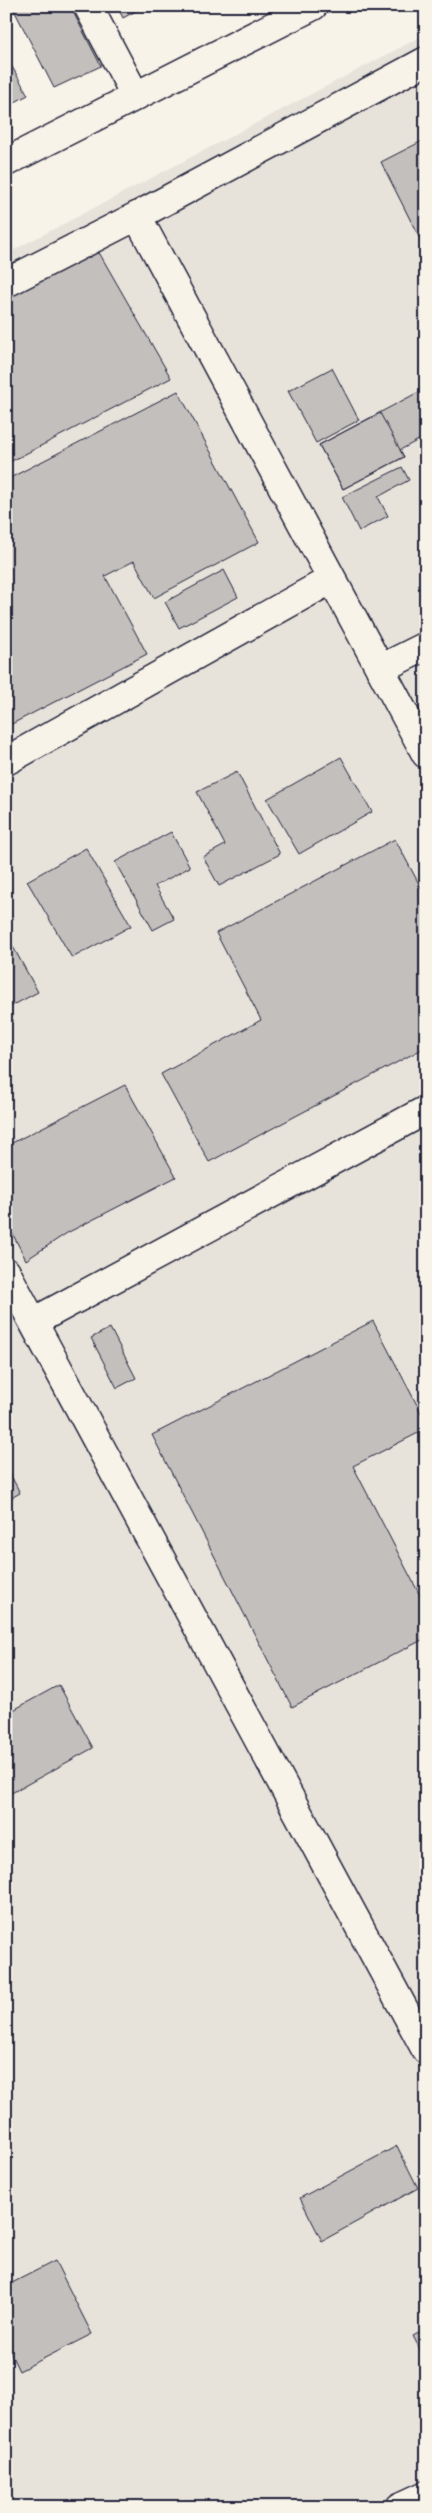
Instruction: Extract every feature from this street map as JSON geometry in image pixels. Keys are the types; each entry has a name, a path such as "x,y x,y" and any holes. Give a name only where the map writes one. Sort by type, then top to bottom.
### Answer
{"street":[{"path":"88,6 135,95"},
{"path":"6,162 313,6"},
{"path":"6,283 137,216 426,61"},
{"path":"137,216 426,754"},
{"path":"6,761 332,579"},
{"path":"380,669 426,646"},
{"path":"33,1322 426,1110"},
{"path":"6,1272 426,2050"},
{"path":"400,2507 426,2495"}],"shaded area":[{"path":"426,34 426,2507 6,2507 6,254"}],"building":[{"path":"12,6 70,6 101,66 54,88"},
{"path":"117,6 145,6 123,18"},
{"path":"6,56 28,95 6,107"},
{"path":"426,139 426,251 381,162"},
{"path":"97,249 171,378 6,464 6,296"},
{"path":"332,368 359,420 316,443 288,391"},
{"path":"426,388 426,436 400,450 404,457 343,489 319,445"},
{"path":"178,391 259,542 154,598 134,561 105,576 147,654 6,727 6,480"},
{"path":"380,413 404,457 343,489 319,445"},
{"path":"402,467 409,480 378,497 388,516 359,531 342,497"},
{"path":"224,570 238,597 179,628 165,602"},
{"path":"341,757 372,812 299,854 267,799"},
{"path":"237,772 280,854 219,886 203,857 225,845 197,792"},
{"path":"171,832 190,867 155,886 174,919 153,930 115,862"},
{"path":"395,839 426,897 426,1047 209,1162 161,1074 261,1020 216,933"},
{"path":"86,848 131,926 72,958 27,881"},
{"path":"6,934 38,992 6,1009"},
{"path":"125,1085 176,1177 67,1233 26,1260 6,1221 6,1146"},
{"path":"373,1321 426,1422 426,1429 353,1466 426,1607 426,1638 292,1707 152,1435"},
{"path":"110,1328 136,1378 117,1388 91,1338"},
{"path":"6,1466 20,1493 6,1501"},
{"path":"59,1685 93,1748 6,1796 6,1714"},
{"path":"397,2146 418,2188 322,2241 300,2198"},
{"path":"55,2261 92,2334 19,2371 6,2344 6,2286"},
{"path":"426,2329 426,2361 413,2336"}]}
